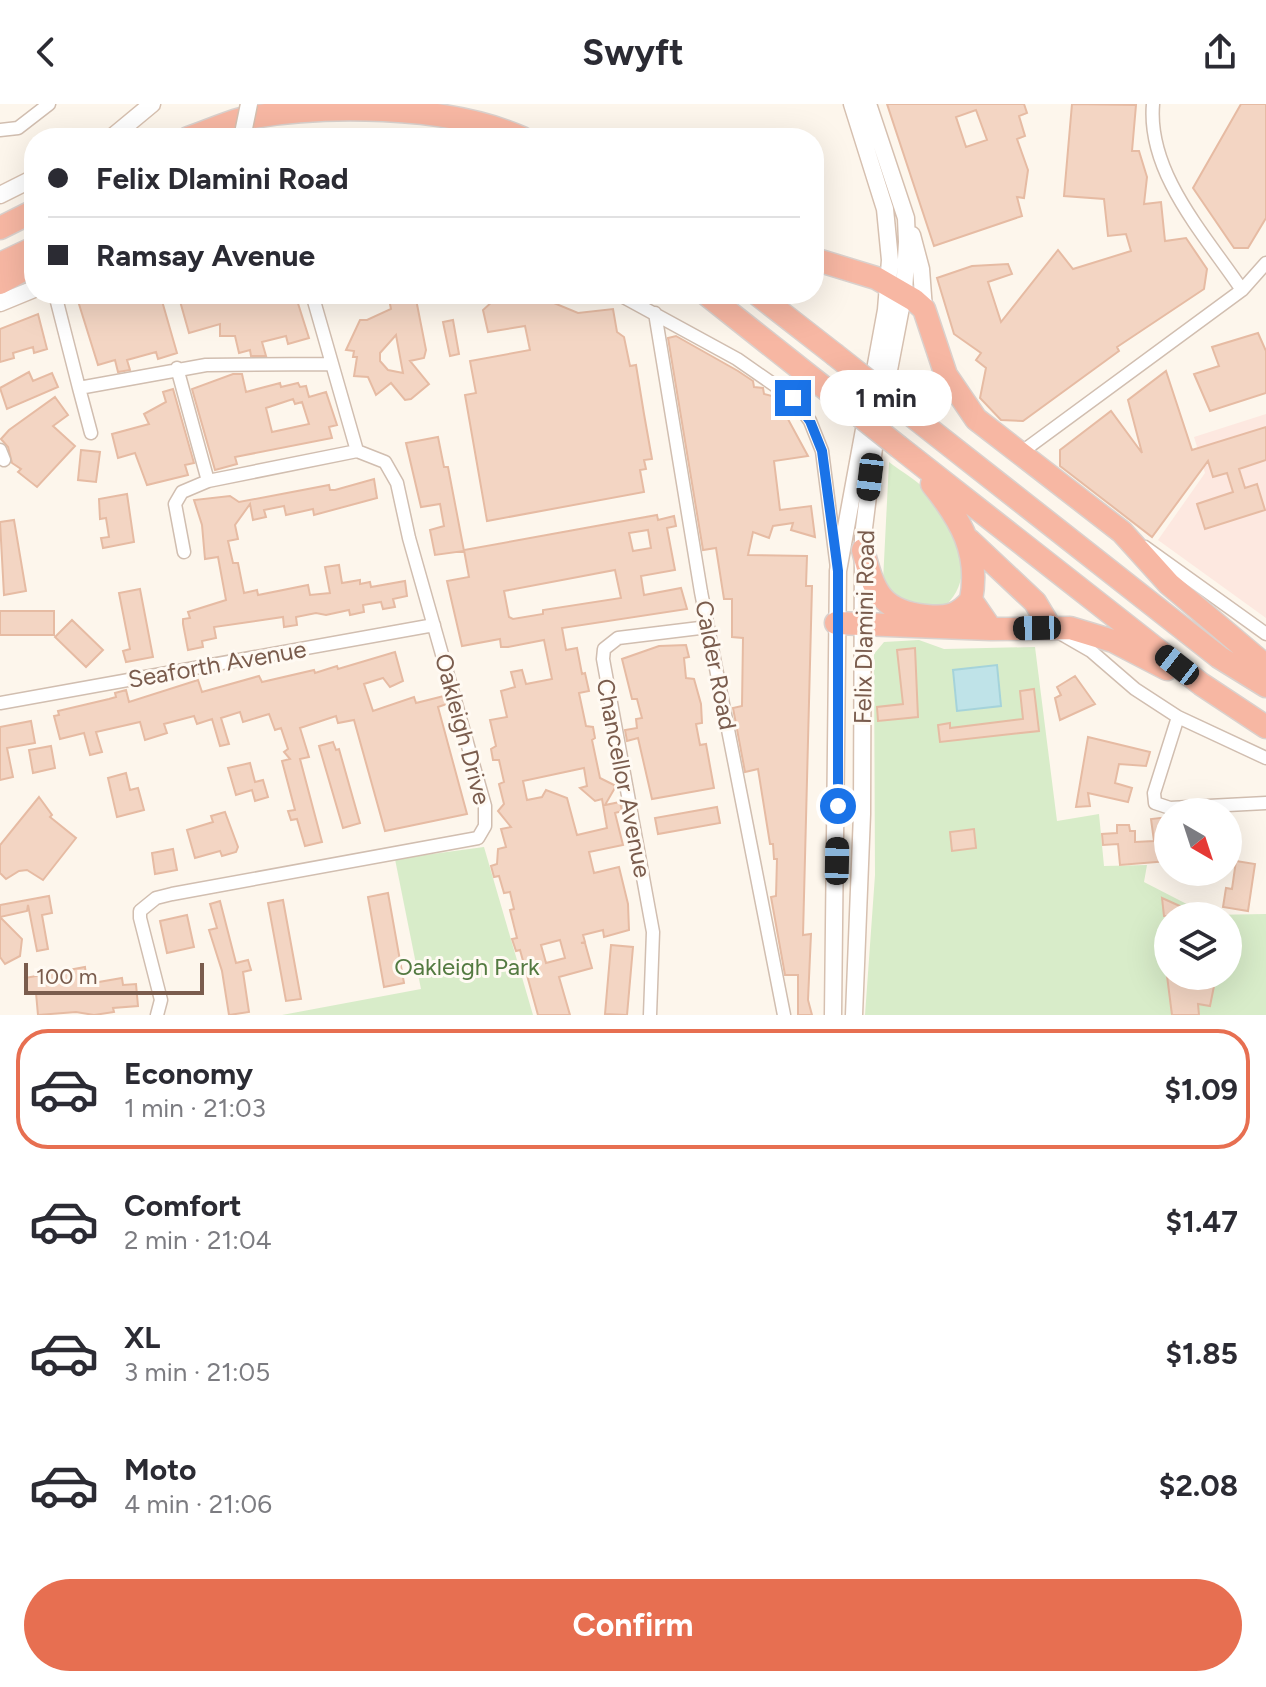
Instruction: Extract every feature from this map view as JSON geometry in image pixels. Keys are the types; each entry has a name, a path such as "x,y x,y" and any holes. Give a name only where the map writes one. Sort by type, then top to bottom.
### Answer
{"highway":[{"path":"216,128 242,119 305,110 369,106 442,116 486,128"},
{"path":"0,228 24,216"},
{"path":"0,264 24,253"},
{"path":"824,263 896,288 924,309 936,353 957,395 976,419 1122,532 1169,584 1266,666"},
{"path":"0,283 24,270"},
{"path":"719,304 1201,684 1266,727"},
{"path":"770,304 1219,657 1266,686"},
{"path":"904,451 951,508 969,540 1035,602 1050,627"},
{"path":"864,617 901,613 947,617 964,609 971,600 974,584 969,540"},
{"path":"863,550 874,587 901,613"},
{"path":"971,600 991,629"},
{"path":"836,616 991,629 1070,628 1104,637 1201,684"}],"main road":[{"path":"244,128 249,104"},
{"name":"Felix Dlamini Road","path":"833,1015 838,829 838,571 886,310 896,288 889,229 852,104"},
{"name":"Felix Dlamini Road","path":"854,1015 863,550 906,218 868,104"},
{"path":"124,128 148,109"},
{"path":"0,195 24,183"},
{"path":"906,218 918,257 924,309"},
{"path":"0,303 24,293"}],"street":[{"path":"0,130 18,128 49,104"},
{"path":"1153,104 1157,150 1169,178 1242,290"},
{"path":"1019,454 1242,290 1266,263"},
{"path":"58,304 91,433"},
{"path":"184,552 175,504 177,496 208,481 357,451 315,304"},
{"path":"637,304 771,380 793,398 810,421 822,451 838,571"},
{"name":"Calder Road","path":"655,313 708,627 784,1015"},
{"path":"79,388 177,368 330,364"},
{"path":"177,368 208,481"},
{"name":"Oakleigh Drive","path":"157,1015 161,1000 140,918 140,911 149,903 172,894 478,838 485,826 485,806 397,483 385,462 357,451"},
{"path":"1122,532 1266,634"},
{"name":"Seaforth Avenue","path":"0,703 434,625"},
{"name":"Chancellor Avenue","path":"650,1015 653,932 603,659 604,649 618,638 708,627"},
{"path":"1050,627 1091,651 1135,689 1178,717 1266,758"},
{"path":"1178,717 1154,793 1155,803 1170,808 1266,803"}],"shaded area":[{"path":"1266,414 1266,618 1158,540 1205,473 1194,437"}],"green space":[{"path":"889,462 929,493 955,533 960,548 961,579 956,593 946,605 897,598 883,581"},
{"path":"919,640 944,649 1035,647 1057,821 1099,814 1104,866 1147,865 1144,882 1183,902 1154,902 1154,990 1242,990 1242,914 1266,914 1266,1015 865,1015 875,875 874,654 884,642"},
{"name":"Oakleigh Park","path":"484,847 533,1015 282,1015 421,989 395,859"}],"water":[{"path":"997,665 1001,706 957,711 953,670"}],"building":[{"path":"887,104 1024,104 1027,113 1019,116 1025,136 1017,139 1028,170 1024,198 1017,197 1022,216 934,246","holes":["976,110 987,140 966,147 956,117"]},
{"path":"1072,104 1136,105 1132,151 1139,151 1147,177 1144,204 1161,202 1165,241 1186,238 1207,269 1204,289 1117,347 1119,351 1023,421 1001,420 980,398 986,368 976,360 981,353 954,334 937,278 972,266 1008,264 1012,274 988,282 1001,322 1058,250 1073,269 1131,251 1126,234 1108,236 1104,199 1064,196"},
{"path":"1241,104 1266,104 1266,218 1248,248 1234,248 1193,188"},
{"path":"79,304 163,304 177,353 158,359 156,352 127,360 130,370 118,372 115,360 98,365"},
{"path":"181,304 298,304 309,338 288,344 286,336 262,342 266,356 251,356 250,350 239,353 235,336 220,336 220,324 189,333"},
{"path":"390,304 417,304 426,350 424,358 410,361 429,384 411,399 405,400 391,383 376,395 368,377 354,376 357,357 353,357 354,351 346,350 360,320 391,309","holes":["396,335 403,373 388,370 380,361 380,353"]},
{"path":"490,304 556,304 578,313 613,309 617,332 624,337 630,366 636,365 652,459 644,460 646,469 640,470 644,492 487,521 465,395 476,393 470,361 530,350 525,326 488,332 483,310"},
{"path":"38,314 47,349 34,353 33,347 13,353 14,358 0,362 0,329"},
{"path":"453,320 459,354 450,356 443,322"},
{"path":"1258,333 1266,351 1266,393 1210,411 1194,374 1219,366 1212,347"},
{"path":"676,336 738,371 753,381 754,387 763,388 764,394 776,397 808,456 774,461 780,510 811,506 815,537 791,530 793,523 773,526 769,538 753,532 748,555 807,556 806,586 812,586 803,935 811,934 808,1000 812,1015 798,1015 798,975 785,975 771,897 776,896 777,859 774,859 773,844 770,844 758,769 745,772 733,708 742,706 743,638 732,637 732,599 724,599 716,548 703,550 668,338"},
{"path":"1166,371 1192,450 1266,427 1266,460 1239,469 1245,488 1257,484 1265,510 1205,529 1197,504 1233,492 1227,473 1213,477 1208,461 1152,537 1060,466 1060,450 1111,411 1142,453 1128,400"},
{"path":"29,372 33,381 52,373 58,387 7,409 0,388"},
{"path":"233,374 242,374 246,392 280,383 281,387 298,383 300,387 306,386 309,397 326,392 337,425 329,427 332,438 235,457 237,464 215,470 192,389","holes":["293,399 295,404 302,402 309,424 272,432 266,408"]},
{"path":"173,389 194,463 185,465 188,475 147,485 135,453 118,458 112,434 149,424 144,414 166,402 163,392"},
{"path":"55,397 68,415 53,426 75,446 37,487 18,472 21,469 12,463 8,447 1,439"},
{"path":"438,437 444,467 448,467 464,551 435,555 430,530 444,526 440,504 421,507 406,443"},
{"path":"81,450 100,452 96,482 78,480"},
{"path":"374,479 377,498 314,515 313,509 286,515 284,506 264,510 266,517 253,520 250,504 235,525 238,539 228,541 233,563 238,563 244,593 257,590 258,595 308,585 310,595 330,593 325,567 339,565 342,583 360,580 360,584 370,582 371,587 405,581 407,596 393,599 395,607 383,609 381,602 363,605 364,612 350,615 349,610 296,617 297,625 284,627 283,617 214,627 216,638 202,641 203,647 188,650 183,619 190,618 188,612 226,600 218,557 205,559 202,525 194,500 230,496 239,502 329,485 330,490 335,490"},
{"path":"127,494 134,542 103,548 101,538 109,537 106,518 100,519 99,499"},
{"path":"657,515 658,520 674,516 676,526 667,528 675,570 641,576 644,595 681,588 687,609 562,628 566,650 577,648 582,674 585,673 589,691 579,693 586,726 593,727 595,738 592,740 600,778 616,786 605,805 620,802 622,811 615,813 623,845 589,852 594,873 619,867 628,904 629,930 604,937 603,930 583,935 585,942 581,943 585,943 592,968 559,977 570,1015 538,1015 520,950 516,951 512,939 517,938 510,910 514,909 510,892 504,893 499,876 494,877 491,866 497,864 498,849 506,847 501,829 511,827 498,811 504,804 499,784 504,782 499,760 493,760 491,749 496,746 490,720 507,717 501,691 515,687 511,672 522,670 526,684 552,679 544,640 508,647 501,647 500,639 462,646 447,581 469,577 464,550","holes":["648,530 651,548 633,551 629,533","615,570 621,598 543,610 543,614 513,619 509,617 504,591","584,768 587,786 580,788 595,801 602,799 607,828 577,835 567,798 546,790 542,797 527,800 523,781","560,940 565,958 546,963 541,945"]},
{"path":"14,520 26,591 4,595 0,522"},
{"path":"140,589 153,657 126,662 123,651 130,649 119,593"},
{"path":"0,611 54,611 54,635 0,635"},
{"path":"72,620 103,650 86,667 55,637"},
{"path":"686,645 689,657 684,658 686,678 694,679 701,704 702,723 696,724 700,745 706,744 714,788 652,799 638,738 627,741 625,730 637,728 636,719 642,718 637,699 632,699 622,659 659,646"},
{"path":"915,648 918,717 878,721 877,707 903,704 897,650"},
{"path":"395,652 403,681 390,687 383,678 364,684 373,711 414,697 416,703 444,696 447,704 438,707 467,814 385,831 354,720 338,723 336,716 300,728 309,757 300,759 322,842 305,846 297,819 291,820 288,811 295,810 282,761 290,759 284,752 288,749 281,728 275,730 269,714 243,722 240,712 221,718 229,744 220,746 212,719 197,724 194,716 164,724 167,733 145,740 140,722 96,732 102,752 90,755 84,733 60,739 54,716 59,715 58,711 116,697 115,693 126,690 129,702 198,680 202,692 259,676 262,682 337,666 338,669"},
{"path":"1075,676 1095,704 1060,720 1055,698 1061,695 1057,687"},
{"path":"1034,689 1039,731 940,742 938,725 950,723 950,728 1023,719 1020,691"},
{"path":"31,721 35,743 7,748 13,777 0,780 0,727"},
{"path":"1088,737 1150,752 1146,766 1119,764 1115,783 1132,788 1128,802 1088,793 1090,806 1076,807"},
{"path":"333,742 336,750 339,749 360,823 343,828 319,746"},
{"path":"51,746 55,768 33,773 29,750"},
{"path":"250,763 255,782 263,780 268,797 255,801 252,790 236,795 228,768"},
{"path":"126,773 130,790 138,788 144,810 117,817 108,778"},
{"path":"39,797 52,815 50,817 76,838 43,880 27,870 6,879 0,873 0,845"},
{"path":"717,807 720,823 658,834 655,818"},
{"path":"225,812 238,847 236,852 222,856 220,851 195,858 187,830 213,822 211,816"},
{"path":"1117,825 1129,825 1130,831 1135,831 1135,842 1154,841 1154,862 1120,865 1118,844 1103,845 1102,834 1117,833"},
{"path":"974,829 976,848 952,851 950,832"},
{"path":"173,849 177,870 155,874 152,853"},
{"path":"1242,862 1255,864 1248,911 1242,910 1242,902 1224,902 1226,888 1232,889 1232,886 1242,886"},
{"path":"388,893 404,983 384,987 368,897"},
{"path":"49,896 52,913 42,915 48,949 37,951 28,905 27,911 0,917 0,905"},
{"path":"283,900 301,999 286,1001 268,903"},
{"path":"220,901 236,963 248,960 251,970 243,972 249,1012 229,1015 222,971 209,930 217,928 210,904"},
{"path":"187,915 194,947 167,953 160,921"},
{"path":"0,917 22,939 20,956 5,964 0,957"},
{"path":"611,945 633,947 627,1015 605,1014"},
{"path":"85,967 87,984 122,978 123,985 136,984 138,1006 113,1008 114,1012 94,1015 76,1012 38,1015 36,993 28,994 25,978"},
{"path":"1169,990 1213,990 1210,1006 1198,1004 1199,1015 1172,1015"}],"route":[{"path":"793,398 810,421 822,451 838,571 838,806"}]}
